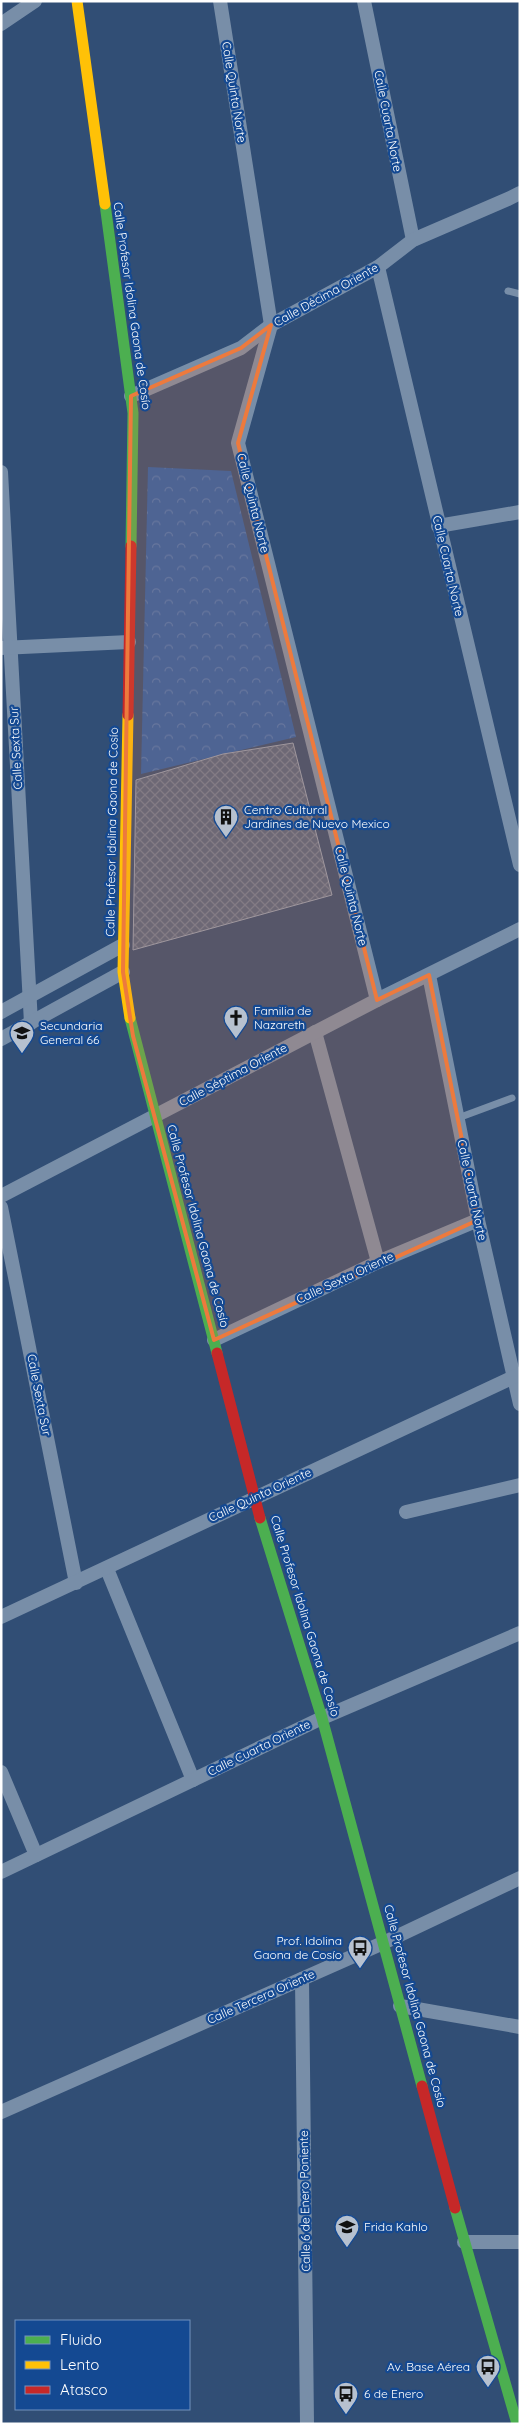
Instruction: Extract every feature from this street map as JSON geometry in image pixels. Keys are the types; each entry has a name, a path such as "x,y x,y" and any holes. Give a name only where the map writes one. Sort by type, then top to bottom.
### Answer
{"street":[{"path":"1,24 36,1"},
{"name":"Calle Profesor Idolina Gaona de Cosío","path":"77,1 132,396 133,432 123,972 133,1036 254,1498 322,1718 464,2242 517,2424"},
{"name":"Calle Quinta Norte","path":"220,1 271,325 238,442 377,1000"},
{"name":"Calle Cuarta Norte","path":"364,1 413,240"},
{"name":"Calle Décima Oriente","path":"132,396 241,348 271,325 378,267 413,240 508,200 520,192"},
{"name":"Calle Cuarta Norte","path":"378,267 520,865"},
{"name":"Calle Sexta Sur","path":"1,472 6,648 31,1022"},
{"path":"438,526 520,512"},
{"path":"6,648 129,642"},
{"name":"Calle Séptima Oriente","path":"1,1196 377,1000 520,929"},
{"path":"1,1012 123,946"},
{"path":"1,1039 123,972"},
{"name":"Calle Cuarta Norte","path":"429,975 478,1220 517,1375 520,1404"},
{"path":"315,1032 378,1262"},
{"name":"Calle Sexta Sur","path":"1,1207 76,1583"},
{"name":"Calle Sexta Oriente","path":"214,1340 378,1262 478,1220"},
{"name":"Calle Quinta Oriente","path":"1,1618 517,1375"},
{"path":"406,1512 520,1485"},
{"path":"107,1569 193,1780"},
{"name":"Calle Cuarta Oriente","path":"1,1872 322,1718 520,1633"},
{"path":"1,1772 36,1855"},
{"name":"Calle Tercera Oriente","path":"1,2112 383,1943 520,1878"},
{"name":"Calle 6 de Enero Poniente","path":"302,1979 307,2424"},
{"path":"400,2006 520,2027"},
{"path":"464,2242 520,2242"}],"lane":[{"path":"508,291 520,294"},
{"path":"458,1118 512,1098"}],"highlighted area":[{"path":"271,325 238,443 377,1000 429,975 478,1220 214,1340 133,1036 123,972 131,396 241,348"}],"green space":[{"path":"148,467 231,471 296,737 141,774"}],"building":[{"name":"Centro Cultural Jardines de Nuevo Mexico","path":"293,743 332,895 133,950 136,780 223,754"}],"traffic: fast":[{"path":"105,204 133,413 131,546"},
{"path":"130,1018 217,1353"},
{"path":"260,1518 322,1718 422,2086"},
{"path":"455,2208 517,2424"}],"traffic: slow":[{"path":"77,1 105,204"},
{"path":"128,715 123,972 130,1018"}],"traffic: jam":[{"path":"128,715 131,546"},
{"path":"217,1353 260,1518"},
{"path":"422,2086 455,2208"}],"place":[{"name":"Centro Cultural Jardines de Nuevo Mexico","path":"226,838"},
{"name":"Familia de Nazareth","path":"236,1039"},
{"name":"Secundaria General 66","path":"22,1054"},
{"name":"Prof. Idolina Gaona de Cosío","path":"360,1969"},
{"name":"Frida Kahlo","path":"347,2248"},
{"name":"Av. Base Aérea","path":"488,2388"},
{"name":"6 de Enero","path":"346,2415"}]}
